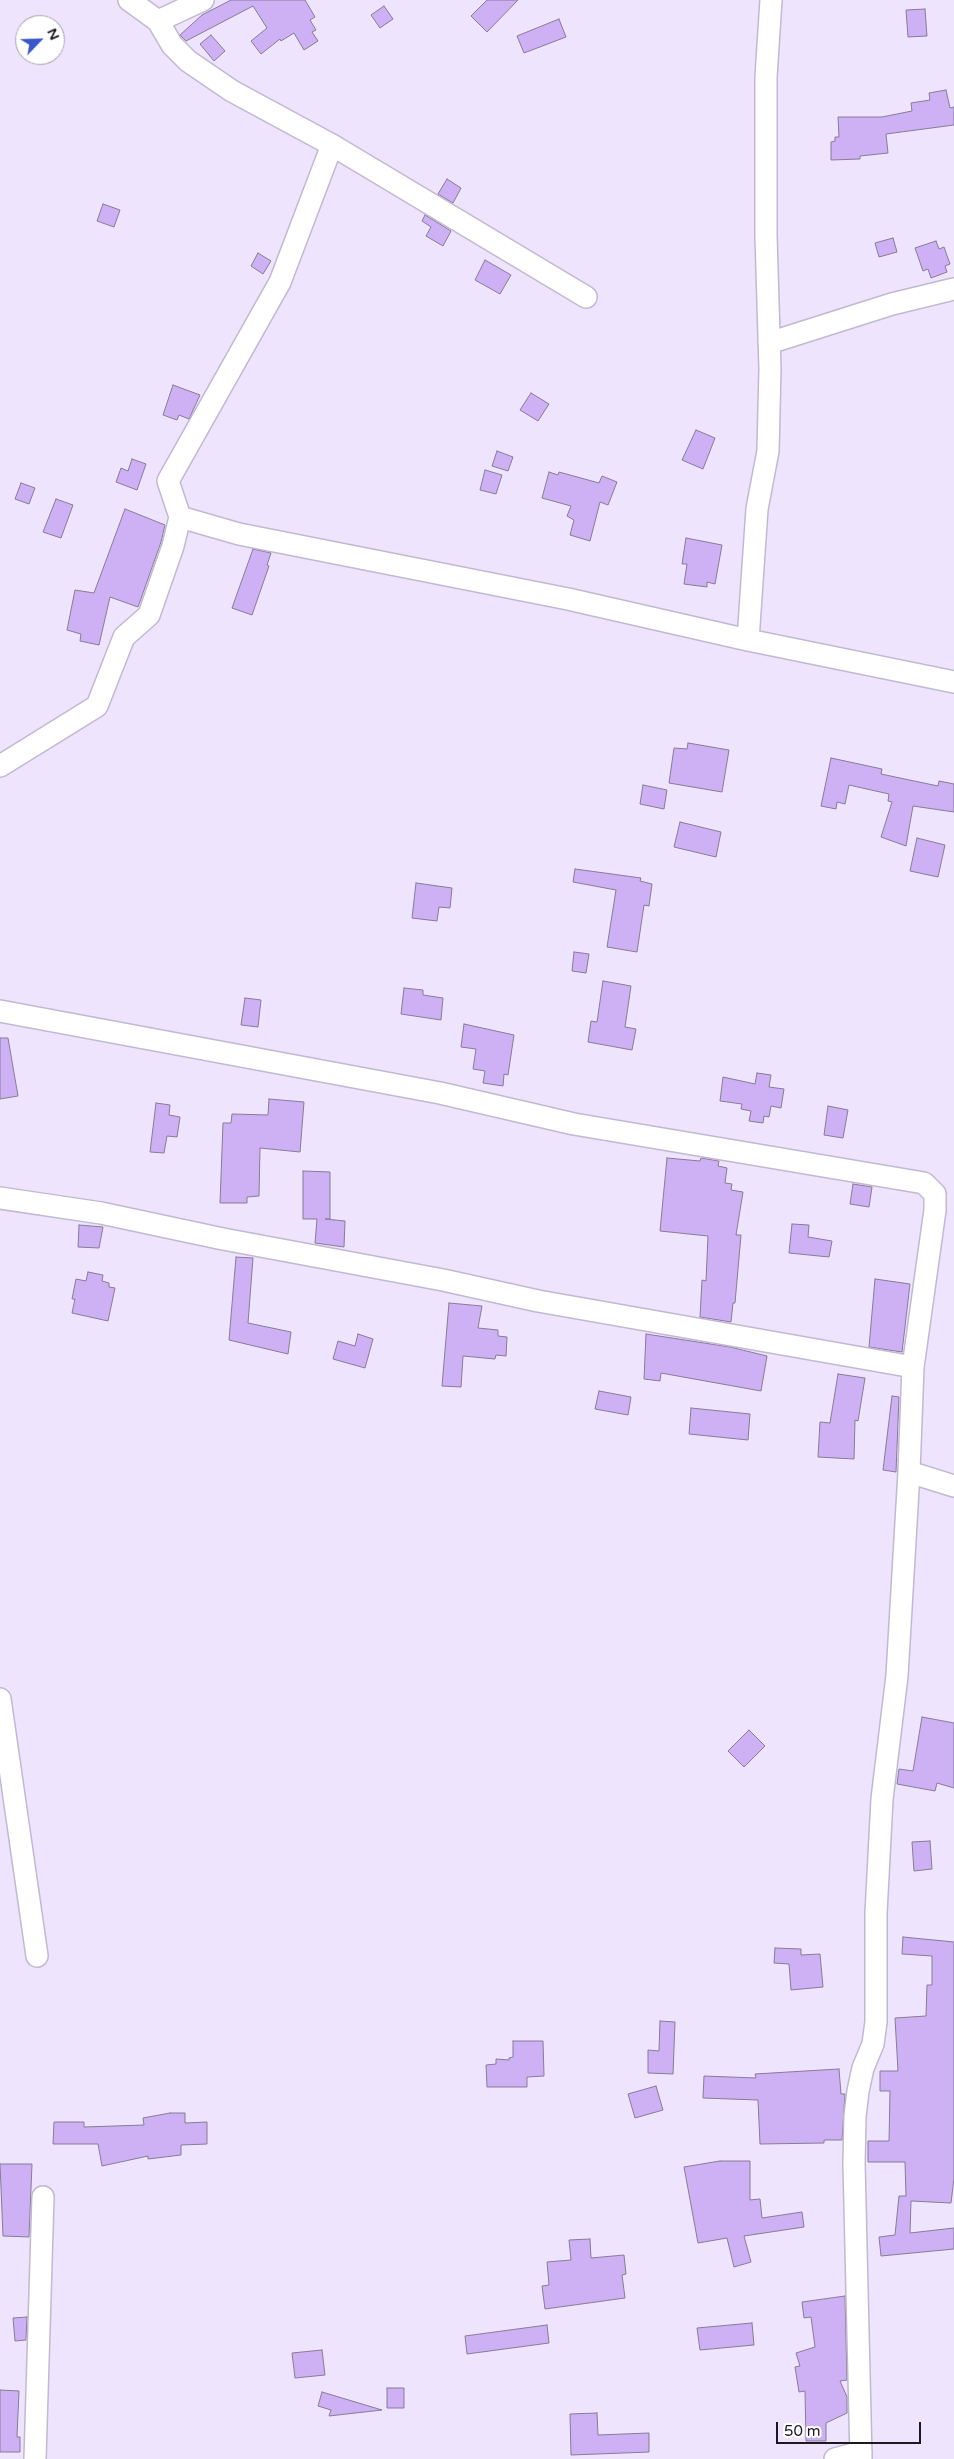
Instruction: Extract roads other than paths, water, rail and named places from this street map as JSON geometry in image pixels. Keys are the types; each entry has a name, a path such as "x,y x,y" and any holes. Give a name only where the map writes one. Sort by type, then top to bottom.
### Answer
{"street":[{"path":"129,0 158,21 172,45 188,62 232,91 332,145 586,297"},
{"path":"158,21 203,0"},
{"path":"748,640 757,509 768,451 769,343 766,77 771,0"},
{"path":"0,766 97,706 124,637 149,614 173,546 180,517 168,481 280,282 332,145"},
{"path":"769,343 892,304 954,289"},
{"path":"180,517 239,534 568,599 748,640 954,682"},
{"path":"0,1011 420,1090 574,1124 924,1183 935,1194 935,1210 913,1366 897,1676 882,1799 876,1913 876,2022 873,2044 863,2068 858,2091 856,2116 854,2162 861,2456 836,2459"},
{"path":"0,1198 101,1213 222,1239 443,1280 538,1302 913,1366"},
{"path":"909,1472 954,1486"},
{"path":"0,1699 37,1956"},
{"path":"35,2459 43,2197"}]}
